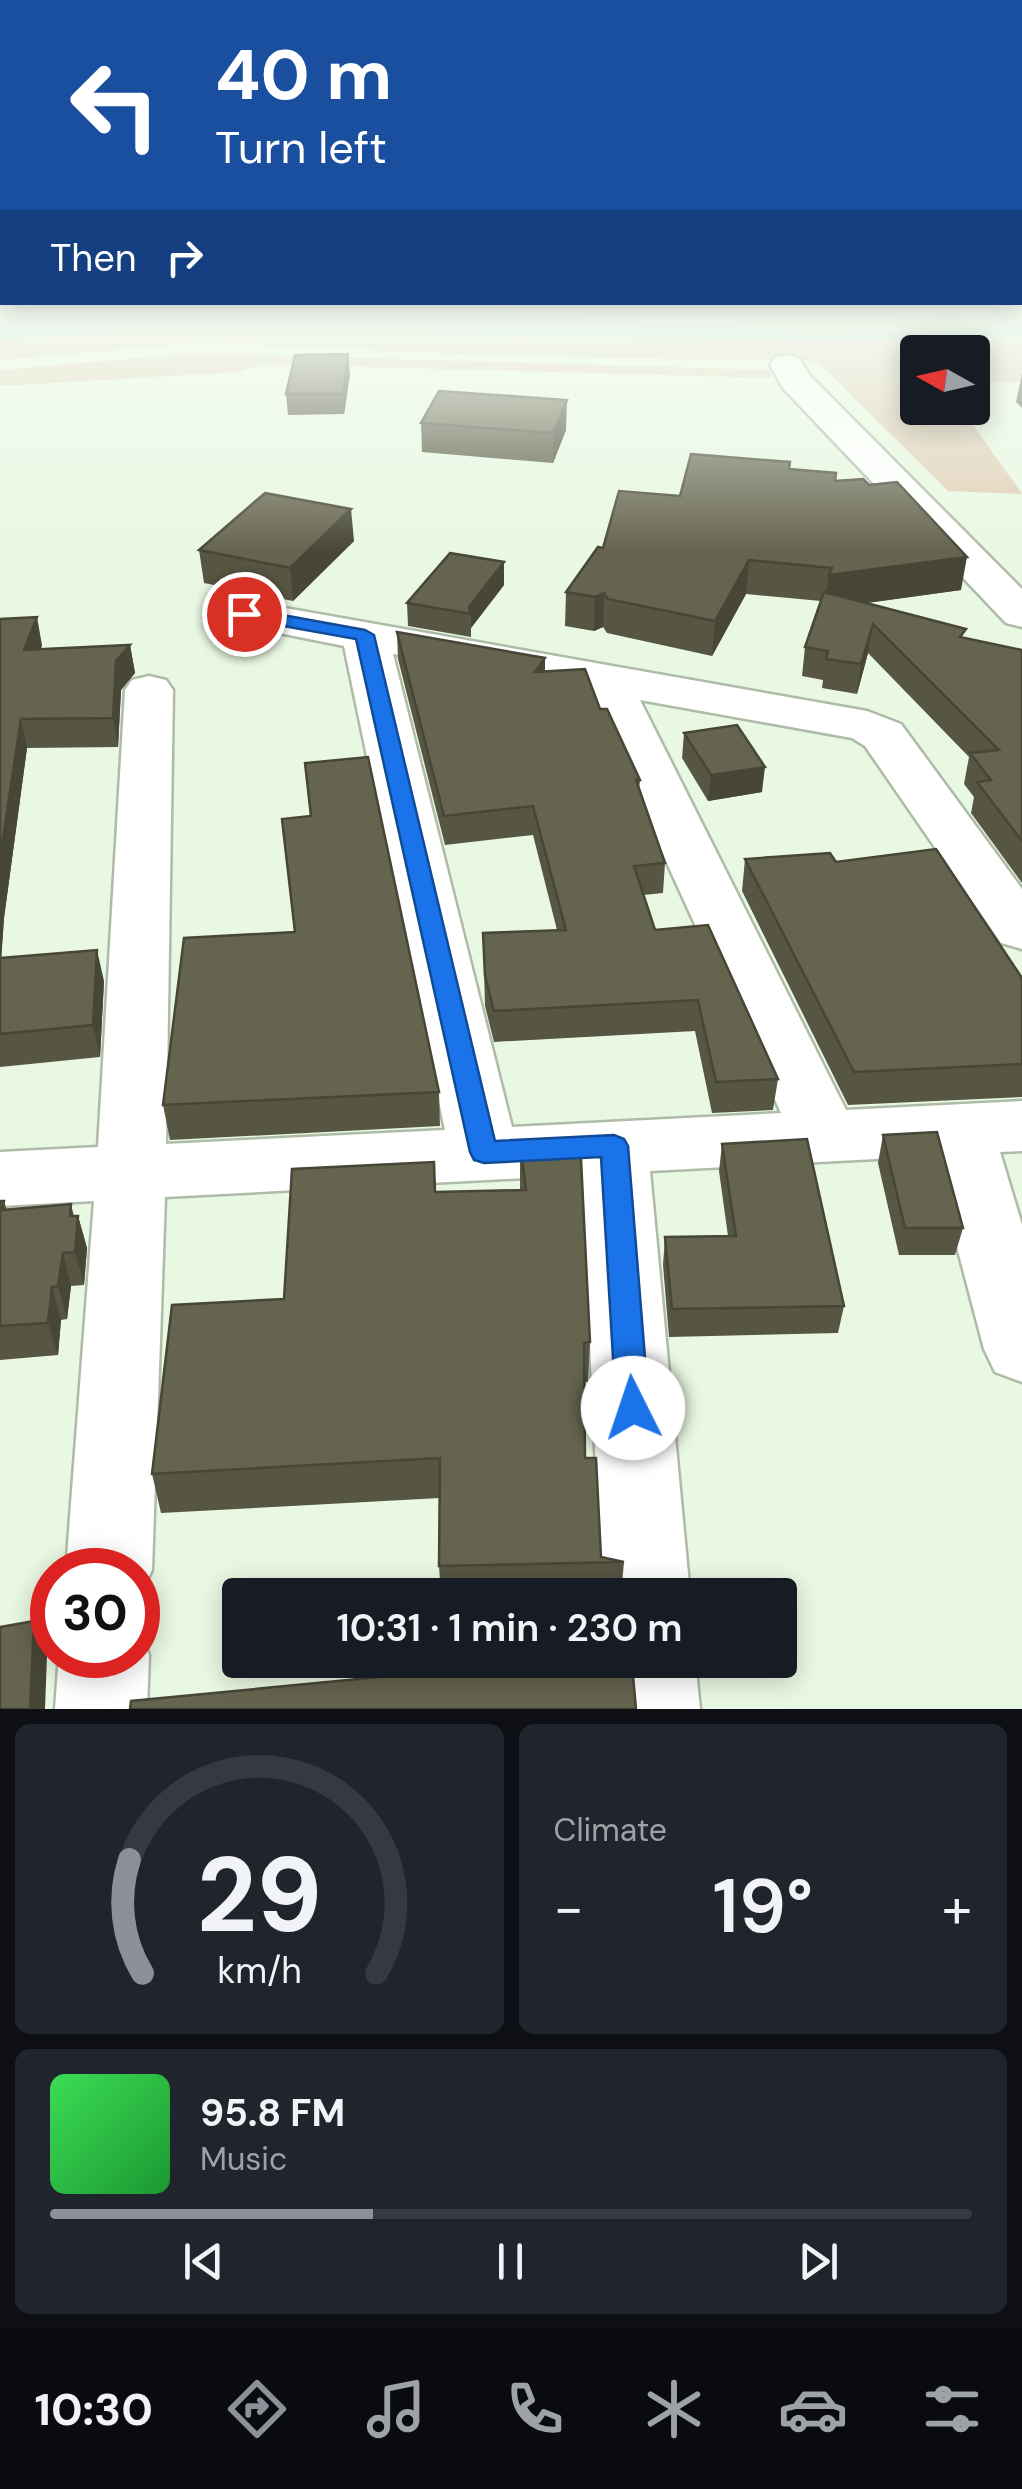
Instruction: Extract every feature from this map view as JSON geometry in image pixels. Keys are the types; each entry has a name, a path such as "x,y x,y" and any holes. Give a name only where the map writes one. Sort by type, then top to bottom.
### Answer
{"street":[{"path":"807,393 1022,614"},
{"path":"244,614 868,726 883,735 1022,930"},
{"path":"365,635 484,1152"},
{"path":"608,680 824,1135"},
{"path":"110,1548 131,1172 149,690"},
{"path":"0,1179 991,1128 1022,1349"},
{"path":"614,1146 645,1578"},
{"path":"101,1709 103,1678"},
{"path":"651,1678 654,1709"}],"shaded area":[{"path":"849,393 900,393 900,425 973,425 1022,494 948,491"}],"building":[{"path":"286,393 343,393 343,394"},
{"path":"438,393 567,400 553,433 421,423"},
{"path":"691,454 790,462 789,469 836,473 835,481 863,479 869,485 897,482 967,557 829,575 832,568 749,560 715,621 608,599 604,593 595,597 566,592 598,547 603,548 619,491 680,496"},
{"path":"265,493 351,509 290,568 199,550"},
{"path":"450,553 504,562 469,607 471,614 407,603"},
{"path":"824,592 966,629 960,637 1022,650 1022,841 977,782 991,780 970,753 999,750 873,624 861,664 826,659 828,651 805,647"},
{"path":"37,617 24,650 130,645 116,661 113,718 21,719 0,858 0,619"},
{"path":"397,632 545,658 535,672 585,669 600,709 607,709 640,780 636,780 665,863 634,866 655,930 708,925 778,1079 716,1082 698,1000 494,1011 485,976 483,933 566,930 533,806 444,816"},
{"path":"737,725 765,767 711,775 684,733"},
{"path":"368,757 439,1092 163,1105 184,938 295,932 282,819 311,816 305,763"},
{"path":"936,849 1022,978 1022,1064 854,1072 745,859 830,853 836,862"},
{"path":"97,950 93,1025 0,1034 0,958"},
{"path":"937,1132 963,1228 905,1228 883,1135"},
{"path":"580,1139 590,1342 584,1343 585,1458 596,1458 601,1557 624,1562 439,1566 440,1458 152,1474 172,1305 284,1299 292,1169 434,1162 435,1192 526,1190 520,1142"},
{"path":"807,1139 844,1306 672,1309 665,1237 736,1236 722,1144"},
{"path":"0,1201 4,1201 2,1210 71,1204 70,1216 78,1216 75,1252 63,1253 58,1286 52,1287 48,1323 0,1326"},
{"path":"30,1622 30,1709 0,1709 0,1627"},
{"path":"369,1678 633,1678 636,1709 130,1709 131,1701"}],"route":[{"path":"244,614 365,635 484,1152 614,1146 633,1408"}]}
